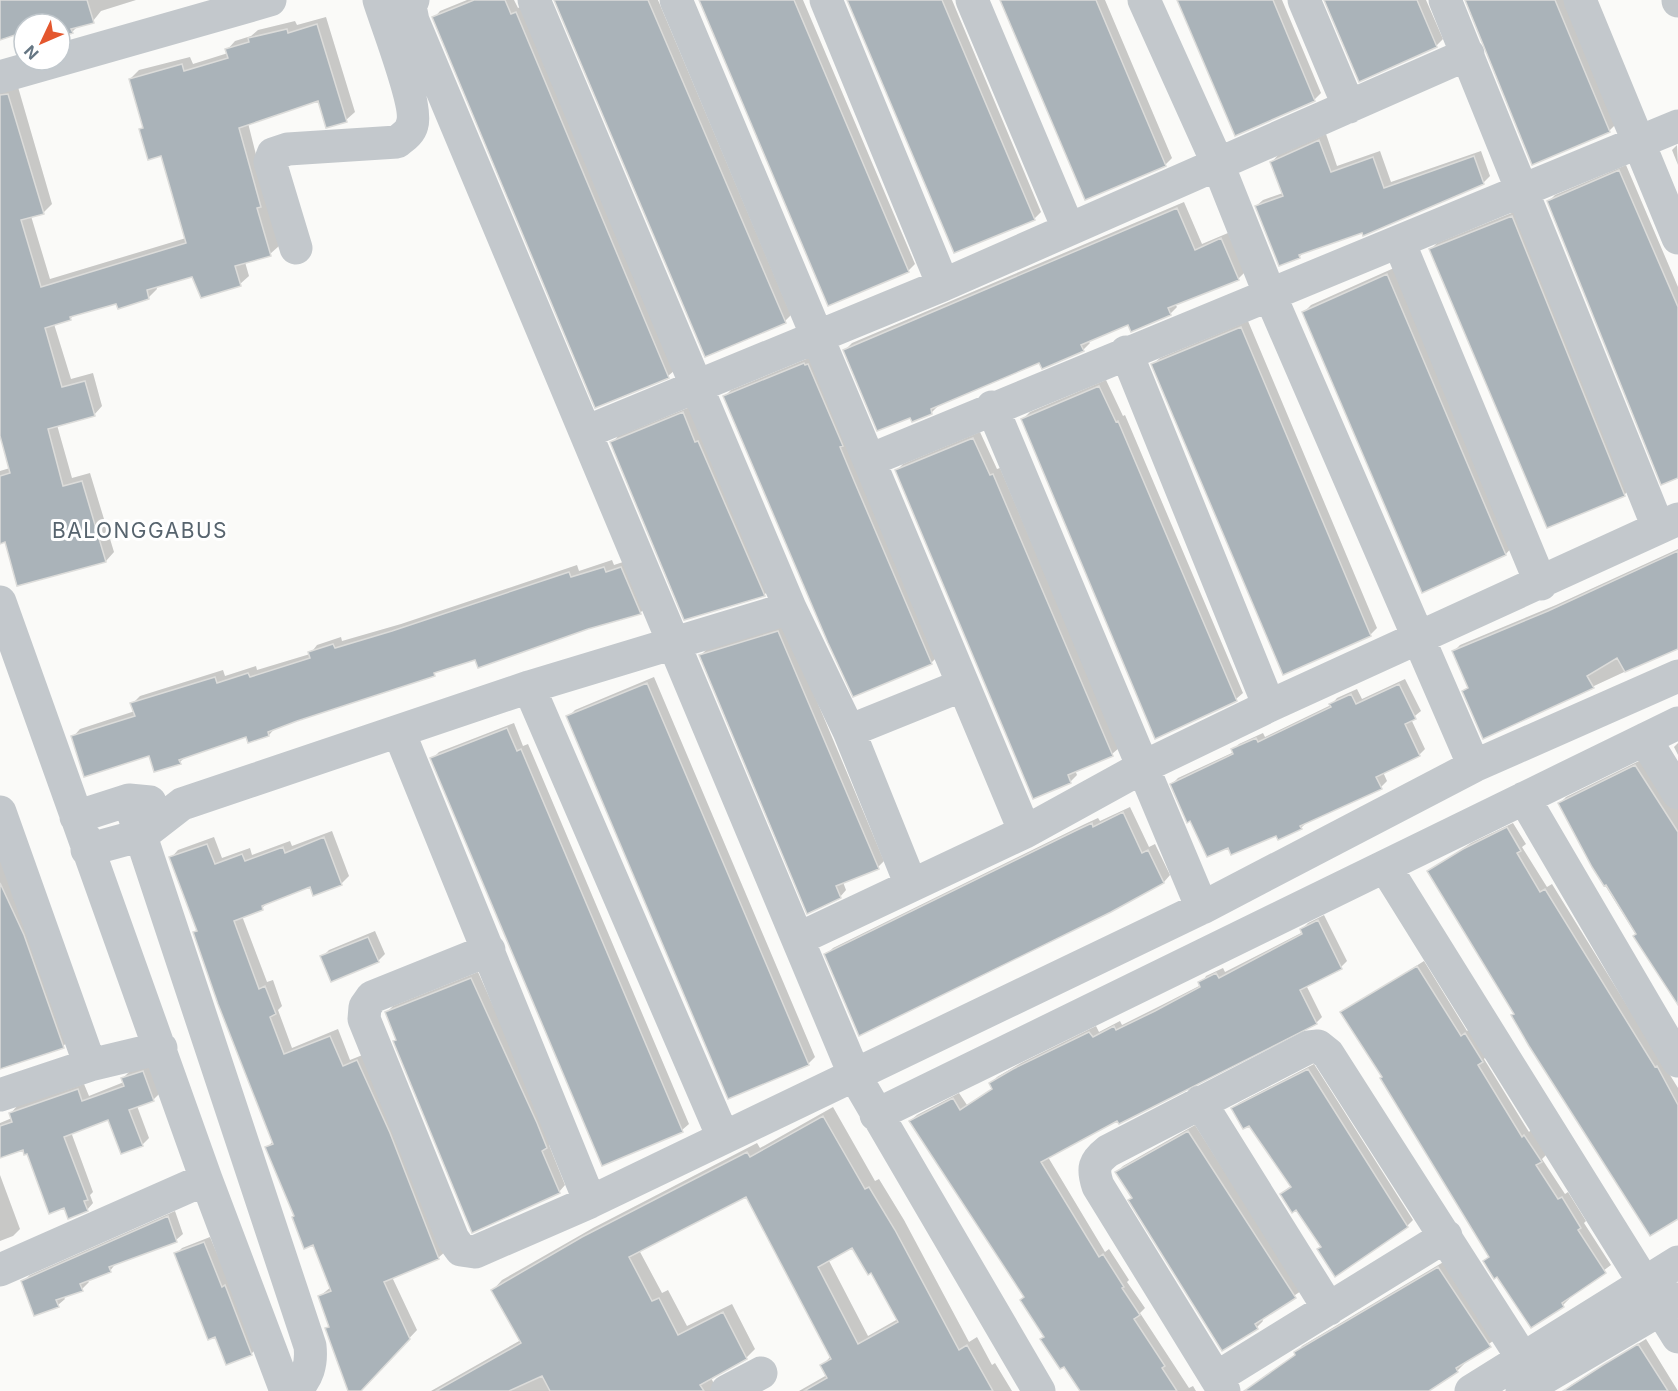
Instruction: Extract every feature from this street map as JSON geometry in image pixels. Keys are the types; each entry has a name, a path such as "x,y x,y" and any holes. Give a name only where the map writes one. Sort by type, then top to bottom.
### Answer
{"street":[{"path":"0,77 270,0"},
{"path":"296,248 270,162 273,154 288,148 397,142 406,136 413,124 412,101 379,0"},
{"path":"413,0 410,6 412,21 855,1076 1040,1391"},
{"path":"534,0 790,608 849,731 911,885"},
{"path":"675,0 1025,832"},
{"path":"826,0 943,285"},
{"path":"972,0 1068,228"},
{"path":"1144,0 1216,162 1270,295 1474,766"},
{"path":"1304,0 1349,107"},
{"path":"798,939 1025,832 1143,767 1269,706 1541,584 1668,523 1523,190 1445,0"},
{"path":"1580,0 1678,238"},
{"path":"586,432 943,285 1216,162 1349,107 1468,54"},
{"path":"870,460 992,407 1678,126"},
{"path":"1399,242 1541,584"},
{"path":"1126,352 1269,706"},
{"path":"992,407 1202,908"},
{"path":"0,602 206,1179 286,1391"},
{"path":"87,850 142,835 182,804 529,687 790,608"},
{"path":"489,950 372,997 365,1007 367,1030 453,1239 461,1250 475,1252 590,1202 1202,908 1474,766 1678,676"},
{"path":"849,731 963,685"},
{"path":"529,687 723,1137"},
{"path":"876,1115 1386,868 1678,723"},
{"path":"399,732 590,1202"},
{"path":"1646,739 1678,794"},
{"path":"1524,798 1678,1061"},
{"path":"76,817 129,800 182,804"},
{"path":"129,800 310,1346 312,1362 303,1383 296,1391"},
{"path":"0,812 90,1065"},
{"path":"1386,868 1661,1297 1678,1337"},
{"path":"1446,1236 1329,1309 1220,1385 1098,1186 1093,1171 1096,1160 1108,1151 1309,1047 1318,1046 1328,1054 1446,1236 1523,1383"},
{"path":"0,1095 90,1065 161,1048"},
{"path":"1200,1102 1329,1309"},
{"path":"0,1270 206,1179"},
{"path":"1471,1391 1523,1383 1661,1297 1678,1262"},
{"path":"727,1391 761,1373"}],"building":[{"path":"0,0 87,0 94,23 72,29 72,12 12,12 12,36 0,40"},
{"path":"474,0 505,0 511,14 516,12 669,378 595,408 432,17"},
{"path":"554,0 648,0 786,323 705,357"},
{"path":"699,0 794,0 909,272 828,306"},
{"path":"847,0 942,0 1035,220 954,253"},
{"path":"1000,0 1096,0 1166,166 1085,200"},
{"path":"1177,0 1273,0 1315,101 1235,136"},
{"path":"1324,0 1417,0 1437,47 1359,82"},
{"path":"1465,0 1555,0 1610,132 1532,165"},
{"path":"317,24 347,122 326,128 318,101 239,128 261,207 257,208 271,256 235,266 241,286 201,298 192,277 147,290 149,299 118,309 116,304 70,317 71,320 45,328 62,387 85,381 95,416 48,429 63,486 82,481 106,562 17,586 5,542 0,544 0,476 10,473 0,436 0,95 8,94 44,214 21,220 41,287 186,243 161,156 148,160 139,129 143,128 129,79 182,64 184,71 228,58 225,49 249,42 248,38 287,29 288,33"},
{"path":"1319,140 1331,172 1373,157 1384,188 1474,156 1484,184 1363,236 1362,233 1299,255 1300,258 1279,266 1255,206 1283,196 1270,162"},
{"path":"1619,170 1678,307 1678,478 1661,485 1547,201"},
{"path":"1177,208 1195,250 1221,238 1239,280 1168,308 1171,315 1131,332 1128,325 1081,345 1084,351 1042,369 1039,363 931,409 932,414 912,422 910,418 877,431 843,350"},
{"path":"1512,216 1625,496 1547,528 1429,249"},
{"path":"1387,274 1506,555 1422,593 1302,312"},
{"path":"1241,327 1371,636 1283,675 1151,364"},
{"path":"804,363 808,364 843,446 840,447 932,664 853,697 723,396"},
{"path":"1099,386 1116,422 1118,421 1237,701 1155,739 1021,419"},
{"path":"683,412 695,442 698,441 765,596 684,620 610,442"},
{"path":"973,438 990,475 993,474 1113,756 1068,775 1071,783 1033,799 895,470"},
{"path":"1678,551 1678,649 1625,672 1617,658 1587,676 1594,688 1483,739 1462,691 1468,688 1452,651 1548,611"},
{"path":"604,567 606,572 621,567 641,614 588,629 478,668 475,660 434,673 435,676 268,732 269,736 248,743 246,737 179,760 181,764 154,772 149,756 84,777 71,736 135,716 130,703 215,677 217,683 248,673 250,677 310,658 308,652 333,644 335,648 392,631 569,572 571,577"},
{"path":"778,631 879,869 836,886 841,898 807,914 699,655"},
{"path":"647,683 809,1065 728,1099 566,716"},
{"path":"1399,684 1416,719 1405,724 1420,756 1376,777 1382,789 1300,826 1302,829 1278,840 1276,836 1231,855 1228,848 1207,857 1190,821 1187,823 1170,784 1233,754 1231,749 1256,738 1258,742 1331,707 1329,704 1351,694 1356,704"},
{"path":"507,728 517,751 521,749 683,1132 602,1166 430,758"},
{"path":"1635,765 1678,832 1678,1005 1633,936 1636,934 1606,885 1604,886 1592,867 1558,803"},
{"path":"1123,812 1142,853 1148,850 1164,883 1111,912 859,1036 824,954 1077,830 1092,823 1093,827"},
{"path":"1507,827 1521,851 1517,853 1540,892 1545,889 1655,1067 1657,1066 1678,1105 1678,1219 1650,1236 1529,1046 1511,1015 1514,1014 1427,871 1463,849"},
{"path":"324,837 342,885 313,896 310,887 262,906 263,910 234,921 259,989 265,986 276,1014 270,1017 284,1054 330,1036 343,1066 357,1060 390,1133 439,1259 384,1282 410,1339 361,1391 348,1391 325,1328 329,1327 318,1296 331,1291 313,1245 304,1249 292,1217 294,1216 265,1147 273,1144 218,1004 193,932 197,931 169,857 207,844 215,864 242,854 245,861 283,847 285,853"},
{"path":"0,883 24,935 64,1048 0,1069"},
{"path":"1318,920 1342,969 1300,990 1317,1024 1119,1124 1117,1121 1041,1162 1099,1257 1103,1254 1124,1287 1122,1288 1140,1315 1134,1319 1165,1366 1162,1368 1177,1391 1080,1391 1064,1367 1060,1369 1040,1339 1044,1337 1020,1300 1024,1297 909,1121 953,1098 960,1110 992,1089 989,1083 1013,1069 1089,1032 1093,1037 1114,1026 1116,1030 1155,1011 1200,987 1198,982 1216,973 1219,978 1302,934 1300,929"},
{"path":"368,937 379,962 331,982 320,956"},
{"path":"1417,966 1461,1036 1465,1033 1483,1062 1478,1065 1522,1137 1524,1135 1542,1162 1536,1165 1558,1199 1562,1197 1581,1228 1578,1230 1606,1273 1562,1303 1564,1307 1531,1328 1497,1277 1494,1279 1483,1261 1489,1257 1380,1078 1382,1077 1340,1012"},
{"path":"471,978 537,1123 547,1148 542,1151 560,1193 472,1233 393,1041 396,1040 385,1012"},
{"path":"1308,1069 1408,1227 1335,1277 1317,1249 1321,1247 1296,1210 1292,1213 1280,1194 1291,1187 1249,1126 1243,1129 1231,1108"},
{"path":"143,1071 154,1101 129,1110 143,1146 121,1154 108,1120 64,1137 88,1200 84,1201 88,1211 68,1219 64,1208 49,1214 27,1154 24,1155 23,1150 0,1158 0,1126 12,1122 9,1113 78,1089 82,1101 124,1086 121,1078"},
{"path":"823,1116 865,1189 869,1187 895,1230 959,1350 967,1345 993,1391 804,1391 827,1378 820,1365 831,1359 746,1197 629,1257 652,1301 659,1298 678,1335 723,1312 747,1359 700,1385 704,1391 550,1391 542,1376 509,1391 436,1391 521,1343 491,1290 582,1237 747,1152 750,1157","holes":["852,1248 868,1275 871,1273 898,1322 858,1344 818,1267"]},
{"path":"1188,1131 1296,1298 1255,1324 1258,1329 1222,1351 1128,1200 1132,1198 1115,1172"},
{"path":"168,1216 177,1242 109,1267 111,1272 80,1284 83,1291 56,1300 59,1307 34,1316 21,1281"},
{"path":"204,1242 222,1287 225,1285 252,1355 226,1365 215,1337 208,1340 174,1253"},
{"path":"1438,1267 1491,1347 1456,1368 1458,1372 1429,1391 1244,1391 1295,1355 1294,1352"},
{"path":"1638,1344 1668,1391 1563,1391 1603,1365"}],"district":[{"name":"BALONGGABUS","path":"140,531"}]}
